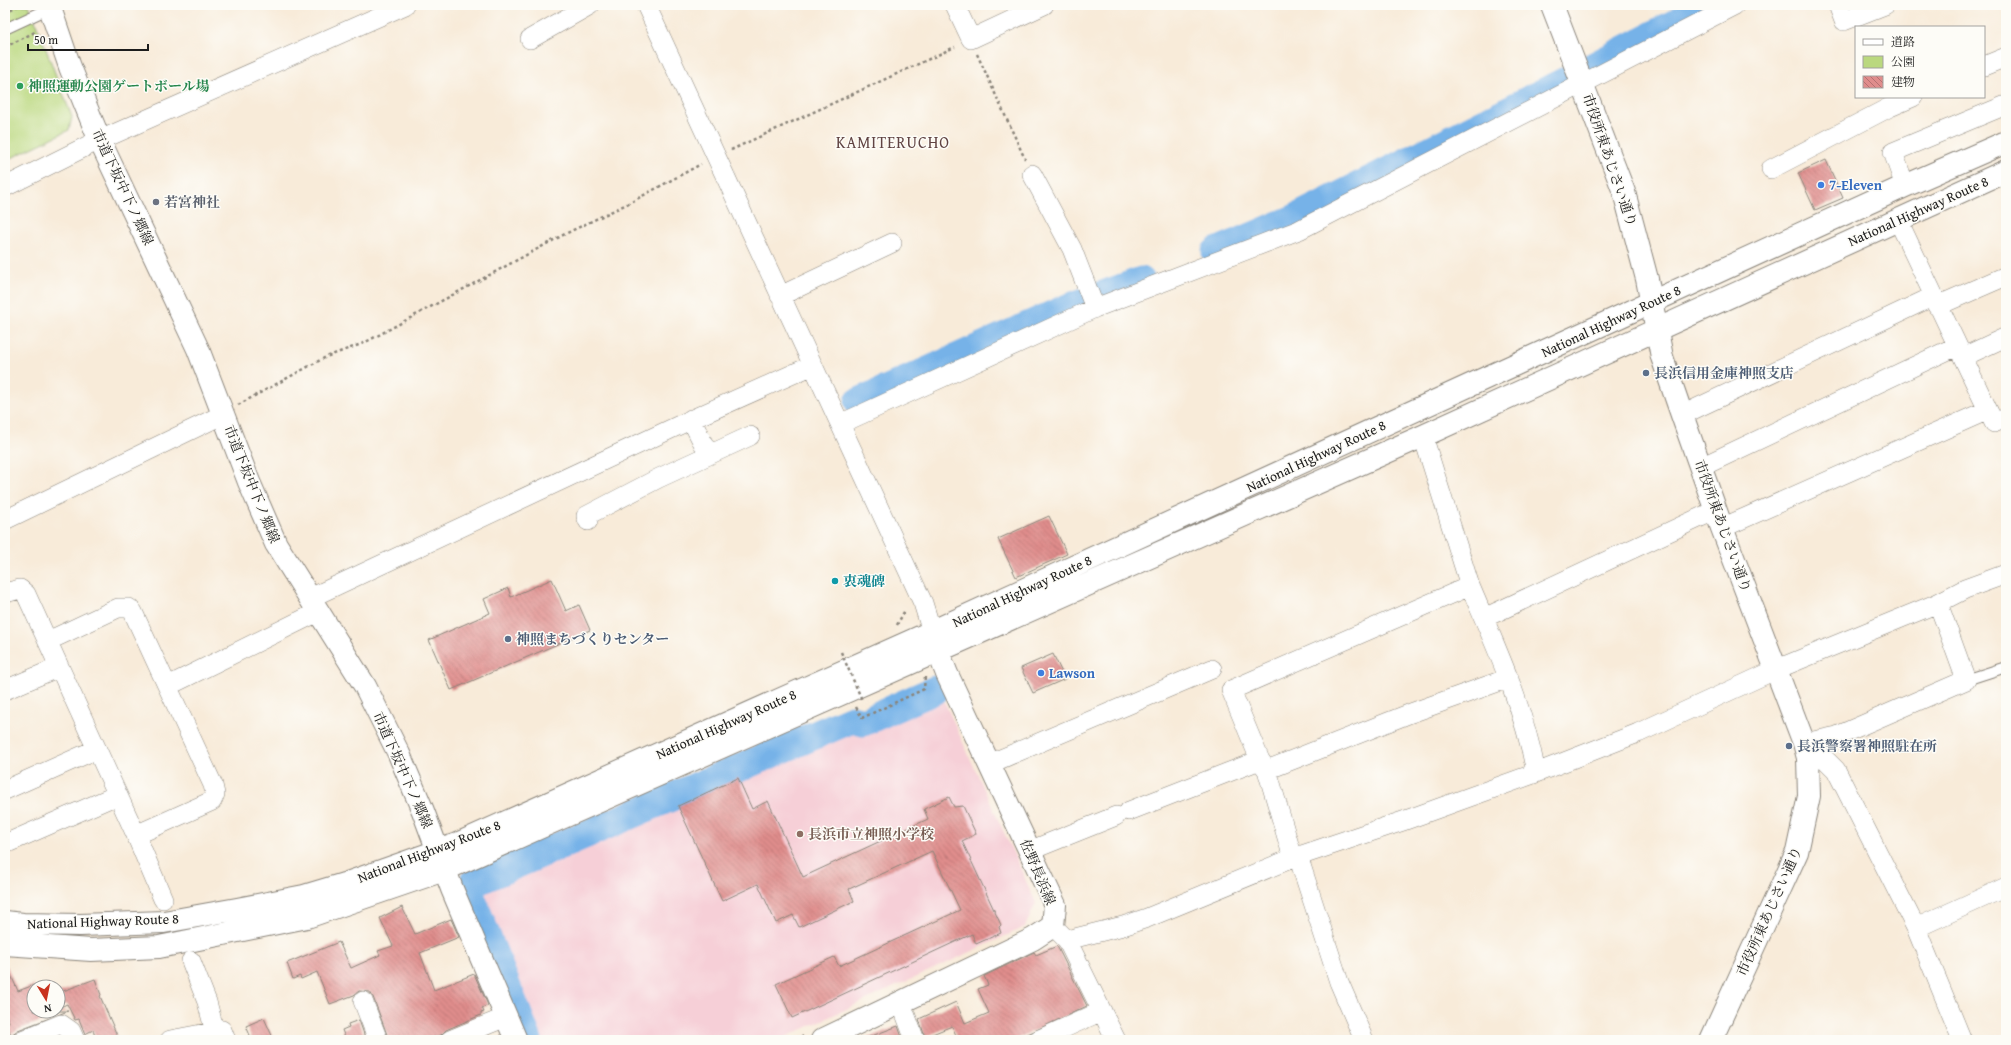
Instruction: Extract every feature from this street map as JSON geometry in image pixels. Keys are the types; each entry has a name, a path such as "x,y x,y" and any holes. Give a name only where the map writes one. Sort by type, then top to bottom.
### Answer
{"main road":[{"name":"市役所東あじさい通り","path":"1552,5 1624,192 1647,279 1662,357 1719,519 1806,751 1809,796 1797,852 1711,1040"},
{"name":"市道下坂中下ノ郷線","path":"49,7 70,67 100,141 198,349 249,482 276,544 365,686 389,733 423,810 441,860 516,1040"},
{"name":"National Highway Route 8","path":"935,642 1651,303 1905,186 2006,142"},
{"name":"National Highway Route 8","path":"5,944 91,950 159,947 307,917 441,860 935,642 1423,436 2006,172"},
{"name":"佐野長浜線","path":"822,1038 900,1003 1033,939 1060,933 1055,905 947,674 935,642"},
{"name":"National Highway Route 8","path":"5,922 23,924 80,925 164,922 304,896 344,884 441,860"}],"street":[{"path":"5,187 100,141 405,5"},
{"path":"530,39 590,5"},
{"path":"646,5 715,157 923,603 935,642"},
{"path":"955,5 971,40 1044,5"},
{"path":"840,424 1095,308 1300,230 1581,77 1735,5"},
{"path":"1838,5 1844,21 1885,5"},
{"path":"1985,66 2006,57"},
{"path":"1771,169 1890,107 1912,98"},
{"path":"1905,186 1893,152 2006,105"},
{"path":"1032,174 1072,249 1095,308"},
{"path":"1898,220 1994,423 2006,418"},
{"path":"780,296 892,243"},
{"path":"1682,415 1936,301 2006,276"},
{"path":"1701,467 1960,351 2006,337"},
{"path":"168,686 314,605 691,419 813,365"},
{"path":"1484,618 1719,519 1988,410"},
{"path":"5,520 224,414"},
{"path":"691,419 709,455"},
{"path":"588,521 586,516 658,478 750,436"},
{"path":"1423,436 1470,586 1509,678 1530,740 1536,773"},
{"path":"1116,1040 1060,933 1123,926 1147,918 1295,857 1403,821 1536,773 1638,733 1776,669 1938,603 1965,589 2006,574"},
{"path":"1364,1040 1338,982 1264,765 1231,690 1470,586"},
{"path":"5,594 20,589 26,594 136,835 163,899"},
{"path":"1806,751 1966,680 1938,603"},
{"path":"48,641 118,608 129,608 133,612 168,686 215,794 212,801 136,835"},
{"path":"5,690 59,666"},
{"path":"989,764 1212,669"},
{"path":"1029,850 1122,814 1509,678"},
{"path":"5,790 97,749"},
{"path":"1806,751 1824,758 1836,770 1916,928 1962,1040"},
{"path":"5,844 117,795"},
{"path":"1916,928 2006,887"},
{"path":"170,1040 220,1036 190,961"},
{"path":"363,1002 378,1040"},
{"path":"900,1003 915,1040"},
{"path":"1038,1040 1102,1011"},
{"path":"450,1040 506,1017"},
{"path":"22,1040 61,1024 71,1031 75,1040"}],"lane":[{"path":"5,29 49,7"},
{"path":"1966,680 2006,667"}],"path":[{"path":"5,12 20,5"},
{"path":"5,47 35,32"},
{"path":"224,414 326,357 364,343 564,234 633,201 715,157 971,40 1032,174"},
{"path":"899,624 905,610"},
{"path":"841,652 862,700"},
{"path":"795,1040 822,1038"}],"shaded area":[{"name":"長浜市立神照小学校","path":"940,692 1036,903 1025,927 779,1040 535,1040 472,893 478,885 712,784 710,776 840,720 845,726 854,723 865,727"}],"green space":[{"path":"5,5 29,5 72,117 69,130 5,161"}],"building":[{"name":"7-Eleven","path":"1826,160 1843,198 1815,210 1798,173"},
{"path":"1049,516 1067,554 1016,577 998,539"},
{"path":"552,579 566,611 579,605 590,630 451,690 429,640 490,613 484,599 508,588 511,597"},
{"path":"1053,654 1065,679 1033,693 1021,668"},
{"path":"738,778 752,809 768,801 803,877 928,819 924,809 949,797 954,807 963,806 976,834 962,841 1001,925 999,927 1001,933 976,944 972,934 792,1018 776,984 834,957 839,966 960,910 932,851 849,889 854,901 799,927 793,915 776,923 758,884 722,901 678,806"},
{"path":"402,907 415,934 451,919 459,937 420,953 434,990 474,974 488,1005 482,1008 484,1012 481,1013 481,1015 446,1030 441,1035 425,1040 389,1040 370,992 359,991 354,995 330,1004 317,972 301,979 300,976 293,979 287,963 339,942 351,968 380,955 378,951 393,946 380,918"},
{"path":"1057,946 1087,1006 1015,1040 958,1040 952,1026 925,1037 919,1019 956,1002 965,1023 989,1013 978,989 988,985 984,976 1034,952 1036,955"},
{"path":"5,962 18,991 26,988 26,1019 47,1019 18,1030 11,1035 6,1023 9,1022 5,1013"},
{"path":"95,979 101,995 100,996 119,1040 96,1040 93,1030 85,1034 79,1019 75,1020 66,1004 66,990"},
{"path":"264,1018 274,1040 252,1040 246,1026"},
{"path":"359,1020 366,1040 346,1040 342,1030 349,1027 348,1024"},
{"path":"898,1026 903,1040 864,1040 864,1039"}],"waterway":[{"path":"1216,252 1296,218 1562,83 1710,5"},
{"path":"859,402 1070,307 1141,281"},
{"path":"528,1040 469,892 473,883 852,719 863,722 935,690"}],"place":[{"name":"神照運動公園ゲートボール場","path":"20,86"},
{"name":"7-Eleven","path":"1821,185"},
{"name":"若宮神社","path":"156,202"},
{"name":"長浜信用金庫神照支店","path":"1646,373"},
{"name":"衷魂碑","path":"835,581"},
{"name":"神照まちづくりセンター","path":"508,639"},
{"name":"Lawson","path":"1041,673"},
{"name":"長浜警察署神照駐在所","path":"1789,746"},
{"name":"長浜市立神照小学校","path":"800,834"}],"district":[{"name":"KAMITERUCHO","path":"893,142"}]}
